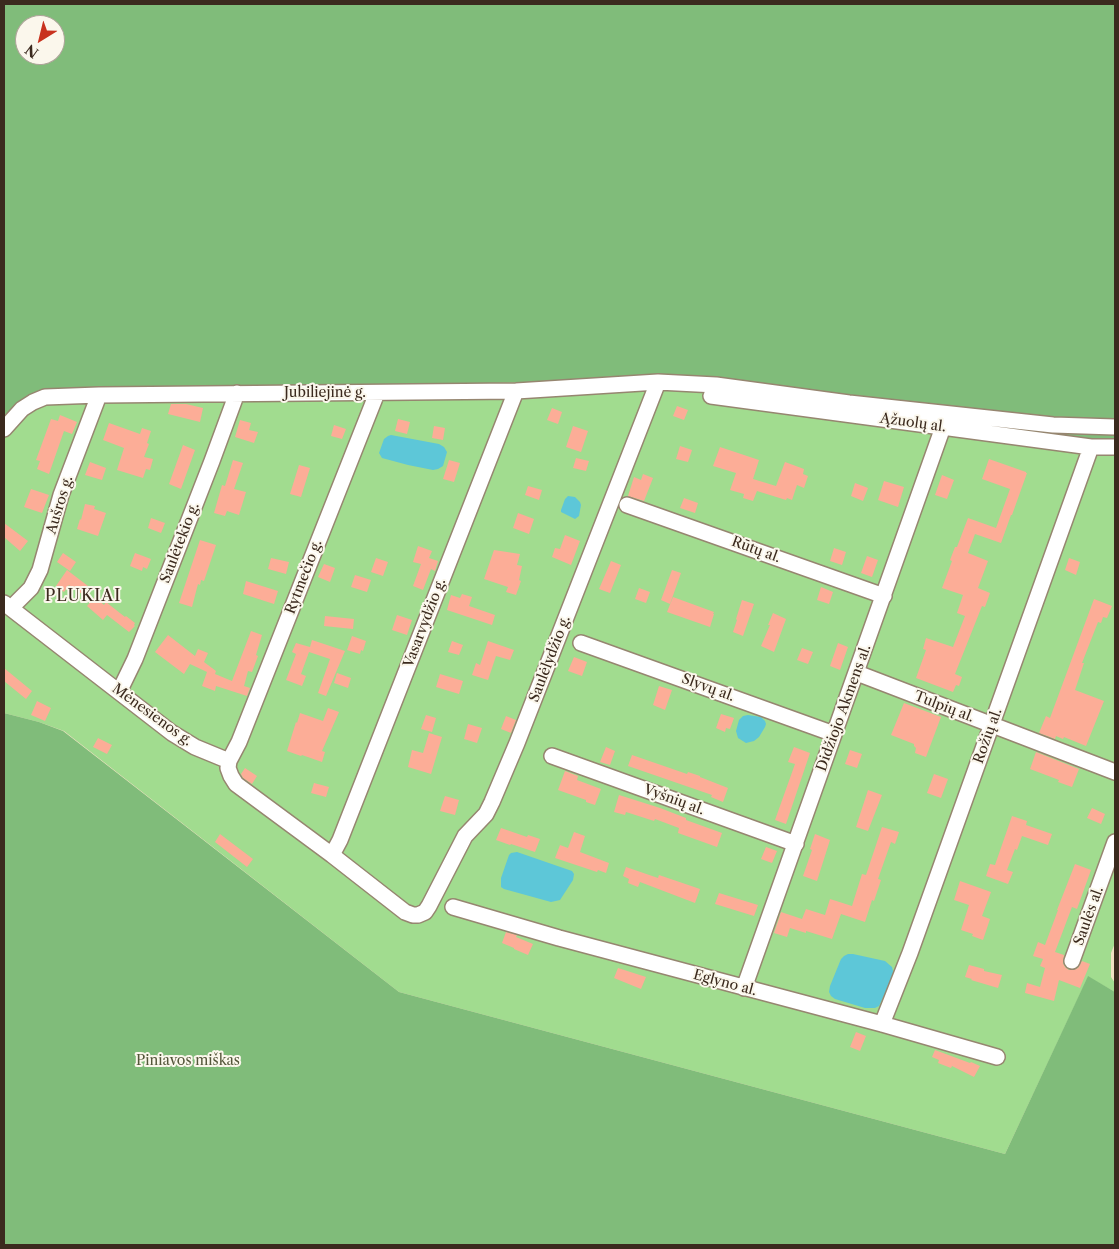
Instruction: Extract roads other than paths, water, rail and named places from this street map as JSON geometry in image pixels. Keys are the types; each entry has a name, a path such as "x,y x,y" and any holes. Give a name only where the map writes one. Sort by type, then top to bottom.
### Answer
{"street":[{"name":"Jubiliejinė g.","path":"4,429 22,409 45,397 237,393 516,391 658,382 716,385 849,403 1053,424 1115,427"},
{"name":"Saulėlydžio g.","path":"332,855 405,912 418,915 425,912 465,836 486,814 492,802 517,743 658,382"},
{"name":"Vasarvydžio g.","path":"332,855 340,840 516,391"},
{"name":"Rytmečio g.","path":"229,761 239,742 376,392"},
{"name":"Saulėtekio g.","path":"119,692 135,660 237,393"},
{"name":"Aušros g.","path":"7,606 30,588 40,570 61,495 99,395"},
{"name":"Ąžuolų al.","path":"711,396 1091,446 1115,447"},
{"name":"Didžiojo Akmens al.","path":"744,988 944,427"},
{"name":"Rožių al.","path":"882,1024 910,953 1091,446"},
{"name":"Rūtų al.","path":"627,505 884,596"},
{"name":"Mėnesienos g.","path":"7,606 172,734 195,747 229,761"},
{"name":"Slyvų al.","path":"581,643 834,734"},
{"name":"Tulpių al.","path":"857,673 1115,772"},
{"name":"Vyšnių al.","path":"552,756 796,844"},
{"path":"229,761 230,776 236,784 332,855"},
{"name":"Saulės al.","path":"1072,961 1115,842"},
{"name":"Eglyno al.","path":"453,907 559,938 882,1024 997,1057"}],"water":[{"path":"391,435 439,444 447,452 443,466 433,470 382,458 379,453 384,439"},
{"path":"568,496 575,497 581,505 579,516 575,519 561,512 565,499"},
{"path":"743,716 761,717 766,724 759,737 754,741 746,743 738,738 736,731 739,720"},
{"path":"517,852 572,871 574,874 573,880 560,900 551,902 501,887 501,878 509,855"},
{"path":"848,954 885,961 892,967 892,979 879,1006 865,1008 831,996 829,992 830,986 841,959"}],"district":[{"name":"PLUKIAI","path":"83,596"}],"park label":[{"name":"Piniavos miškas","path":"188,1061"}]}
